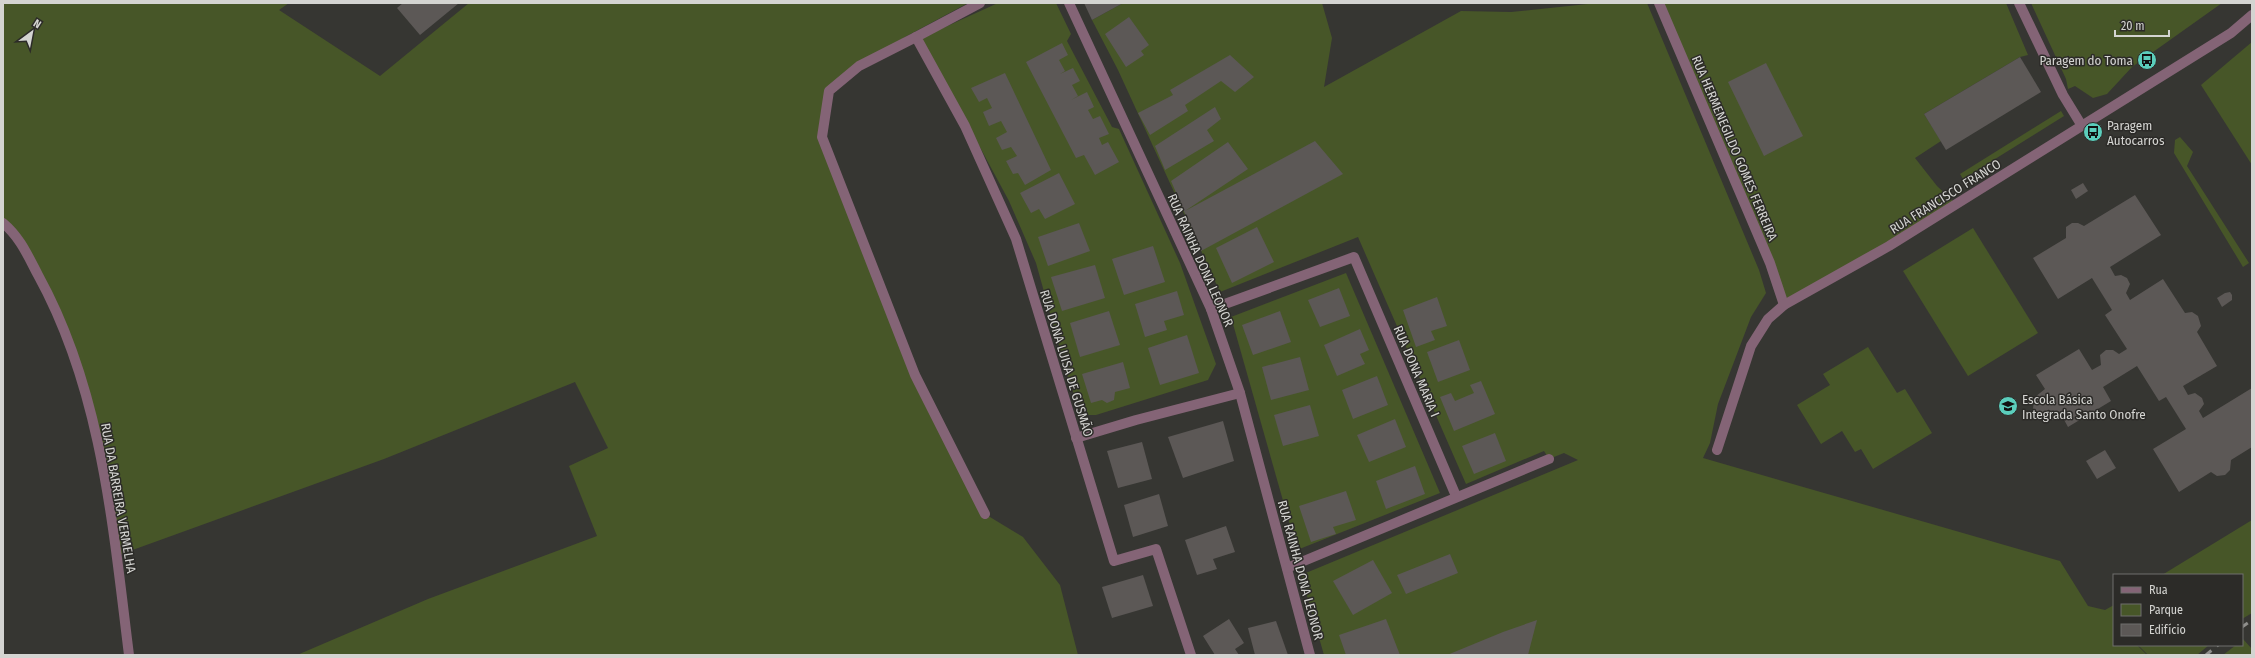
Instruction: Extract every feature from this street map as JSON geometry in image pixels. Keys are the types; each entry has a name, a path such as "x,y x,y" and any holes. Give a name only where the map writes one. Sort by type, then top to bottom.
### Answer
{"street":[{"path":"980,3 859,66 829,91 822,137 915,374 984,514"},
{"name":"RUA RAINHA DONA LEONOR","path":"1069,3 1211,309 1240,392 1310,655"},
{"name":"RUA HERMENEGILDO GOMES FERREIRA","path":"1659,3 1770,263 1784,304"},
{"path":"2019,3 2062,95 2082,126"},
{"name":"RUA FRANCISCO FRANCO","path":"1717,450 1751,346 1768,319 1784,304 1889,246 2230,33 2252,15"},
{"name":"RUA DONA LUISA DE GUSMÃO","path":"916,37 965,126 1016,239 1114,561 1156,549 1191,655"},
{"name":"RUA DA BARREIRA VERMELHA","path":"3,223 15,234 50,297 76,363 99,445 117,562 129,655"},
{"name":"RUA DONA MARIA I","path":"1211,309 1354,257 1456,496"},
{"path":"1076,438 1240,392"},
{"path":"1287,568 1456,496 1549,459"}],"green space":[{"path":"3,3 289,3 279,10 380,76 469,3 968,3 905,37 829,91 822,137 915,375 985,514 1023,537 1060,585 1078,655 297,655 428,599 597,536 569,466 608,448 575,382 384,459 116,556 99,445 50,297 3,224"},
{"path":"998,3 1056,3 1071,34 1067,41 1112,127 1119,129 1180,263 1216,364 1208,380 1096,415 1086,415 1079,408 1068,378 1036,263 1009,201 921,38"},
{"path":"1123,3 1322,3 1332,38 1324,87 1461,11 1511,12 1597,3 1647,3 1759,270 1766,293 1751,317 1718,404 1710,443 1703,458 2060,561 2088,606 2105,610 2113,606 2113,646 2138,646 2147,655 1324,655 1301,575 1578,460 1564,453 1549,459 1544,451 1466,484 1358,237 1220,292 1118,70 1092,20"},
{"path":"1659,3 2006,3 2028,55 2020,57 1924,114 1941,141 1915,158 1937,186 1956,204 1784,305"},
{"path":"2031,3 2222,3 2132,67 2107,94 2093,98 2075,86 2068,89 2066,79"},
{"path":"2252,42 2252,165 2201,85"},
{"path":"2061,111 2064,116 1963,179 1960,174"},
{"path":"2180,137 2193,152 2187,166 2249,263 2243,267 2174,153 2175,140"},
{"path":"1973,228 2038,333 1968,376 1903,271"},
{"path":"1346,273 1440,493 1297,550 1231,317"},
{"path":"1868,347 1897,393 1905,389 1932,433 1873,469 1861,449 1855,452 1842,431 1821,444 1797,405 1830,385 1823,374"},
{"path":"2252,520 2252,613 2243,618 2243,574 2164,574"},
{"path":"2243,639 2252,649 2252,655 2223,655 2235,646 2243,646"},
{"path":"2139,646 2208,646 2197,655 2148,655"}],"building":[{"path":"403,3 459,3 420,35 397,8"},
{"path":"1084,3 1123,3 1092,20"},
{"path":"1129,17 1149,45 1141,51 1144,55 1126,67 1105,34"},
{"path":"1062,43 1068,55 1059,60 1065,71 1060,74 1073,68 1080,81 1072,85 1078,96 1071,100 1087,92 1094,107 1088,110 1093,119 1100,116 1109,134 1099,138 1102,145 1108,142 1119,162 1095,175 1084,155 1076,158 1026,62"},
{"path":"1230,55 1254,77 1235,92 1221,81 1185,105 1188,111 1150,135 1138,113 1173,95 1170,90"},
{"path":"2020,57 2041,92 1946,150 1924,114"},
{"path":"1766,63 1803,136 1764,156 1728,82"},
{"path":"1005,73 1051,170 1025,185 1018,173 1013,174 1006,161 1017,156 1011,147 1002,150 996,138 1007,132 1001,121 989,126 983,112 992,108 987,98 979,102 971,88"},
{"path":"1215,107 1221,119 1207,130 1214,141 1165,170 1155,146"},
{"path":"1315,141 1343,174 1201,251 1171,181 1228,142 1248,169 1185,211"},
{"path":"1059,173 1075,204 1045,219 1039,209 1031,213 1020,193"},
{"path":"2083,183 2088,191 2076,199 2071,190"},
{"path":"2135,195 2161,235 2110,267 2115,276 2121,275 2127,278 2130,284 2126,293 2130,300 2163,279 2185,313 2192,312 2198,316 2201,326 2197,332 2217,366 2183,386 2188,395 2195,393 2202,398 2204,404 2199,411 2203,418 2252,388 2252,447 2231,460 2230,470 2225,475 2217,476 2211,472 2179,492 2153,449 2186,429 2166,397 2159,401 2137,366 2103,387 2111,401 2068,427 2062,416 2055,420 2044,420 2039,417 2033,408 2035,397 2045,389 2036,375 2079,349 2092,370 2101,365 2100,355 2106,350 2113,350 2119,354 2127,349 2105,315 2112,310 2092,278 2058,299 2033,258 2066,238 2066,227 2072,223 2078,223 2084,226"},
{"path":"1079,223 1090,251 1048,266 1038,237"},
{"path":"1257,227 1274,262 1232,283 1216,248"},
{"path":"1153,246 1165,282 1124,295 1112,259"},
{"path":"1095,265 1105,298 1062,311 1051,277"},
{"path":"1339,288 1350,316 1320,327 1308,300"},
{"path":"1177,291 1184,315 1164,321 1167,330 1145,337 1135,304"},
{"path":"2230,292 2232,295 2232,300 2222,307 2217,298"},
{"path":"1437,297 1447,326 1431,331 1435,340 1416,347 1403,310"},
{"path":"1109,311 1120,345 1080,357 1070,323"},
{"path":"1280,311 1291,342 1253,355 1242,325"},
{"path":"1360,329 1369,350 1360,354 1365,364 1337,376 1324,345"},
{"path":"1187,335 1199,373 1160,385 1148,348"},
{"path":"1459,340 1470,370 1438,382 1427,352"},
{"path":"1300,357 1309,390 1271,400 1262,367"},
{"path":"1123,362 1130,388 1115,392 1114,400 1107,403 1102,400 1091,403 1082,374"},
{"path":"1377,376 1388,405 1353,419 1342,390"},
{"path":"1481,381 1495,414 1454,431 1440,397 1451,393 1455,401 1474,393 1470,385"},
{"path":"1310,405 1319,436 1283,446 1274,415"},
{"path":"1395,419 1406,447 1369,462 1357,435"},
{"path":"1223,421 1234,461 1183,478 1168,437"},
{"path":"1495,433 1506,461 1474,474 1462,446"},
{"path":"1142,442 1152,479 1118,488 1107,451"},
{"path":"2105,450 2116,468 2097,479 2086,461"},
{"path":"1415,466 1425,494 1386,509 1376,481"},
{"path":"1346,491 1356,520 1333,527 1336,534 1311,542 1299,506"},
{"path":"1159,494 1168,526 1133,537 1124,505"},
{"path":"1226,526 1235,552 1213,559 1217,569 1197,575 1185,540"},
{"path":"1450,554 1458,573 1406,594 1397,575"},
{"path":"1373,560 1392,593 1353,615 1333,581"},
{"path":"1143,575 1153,606 1112,618 1102,587"},
{"path":"1229,619 1244,643 1235,649 1239,655 1215,655 1203,636"},
{"path":"1386,619 1400,655 1346,655 1339,635"},
{"path":"1537,620 1528,655 1447,655 1503,632"},
{"path":"1276,621 1288,655 1255,655 1248,628"}],"railway":[{"path":"2243,626 2252,620"},
{"path":"2206,655 2217,646"}],"place":[{"name":"Paragem do Toma","path":"2147,60"},
{"name":"Paragem Autocarros","path":"2093,132"},
{"name":"Escola Básica Integrada Santo Onofre","path":"2008,406"}]}
